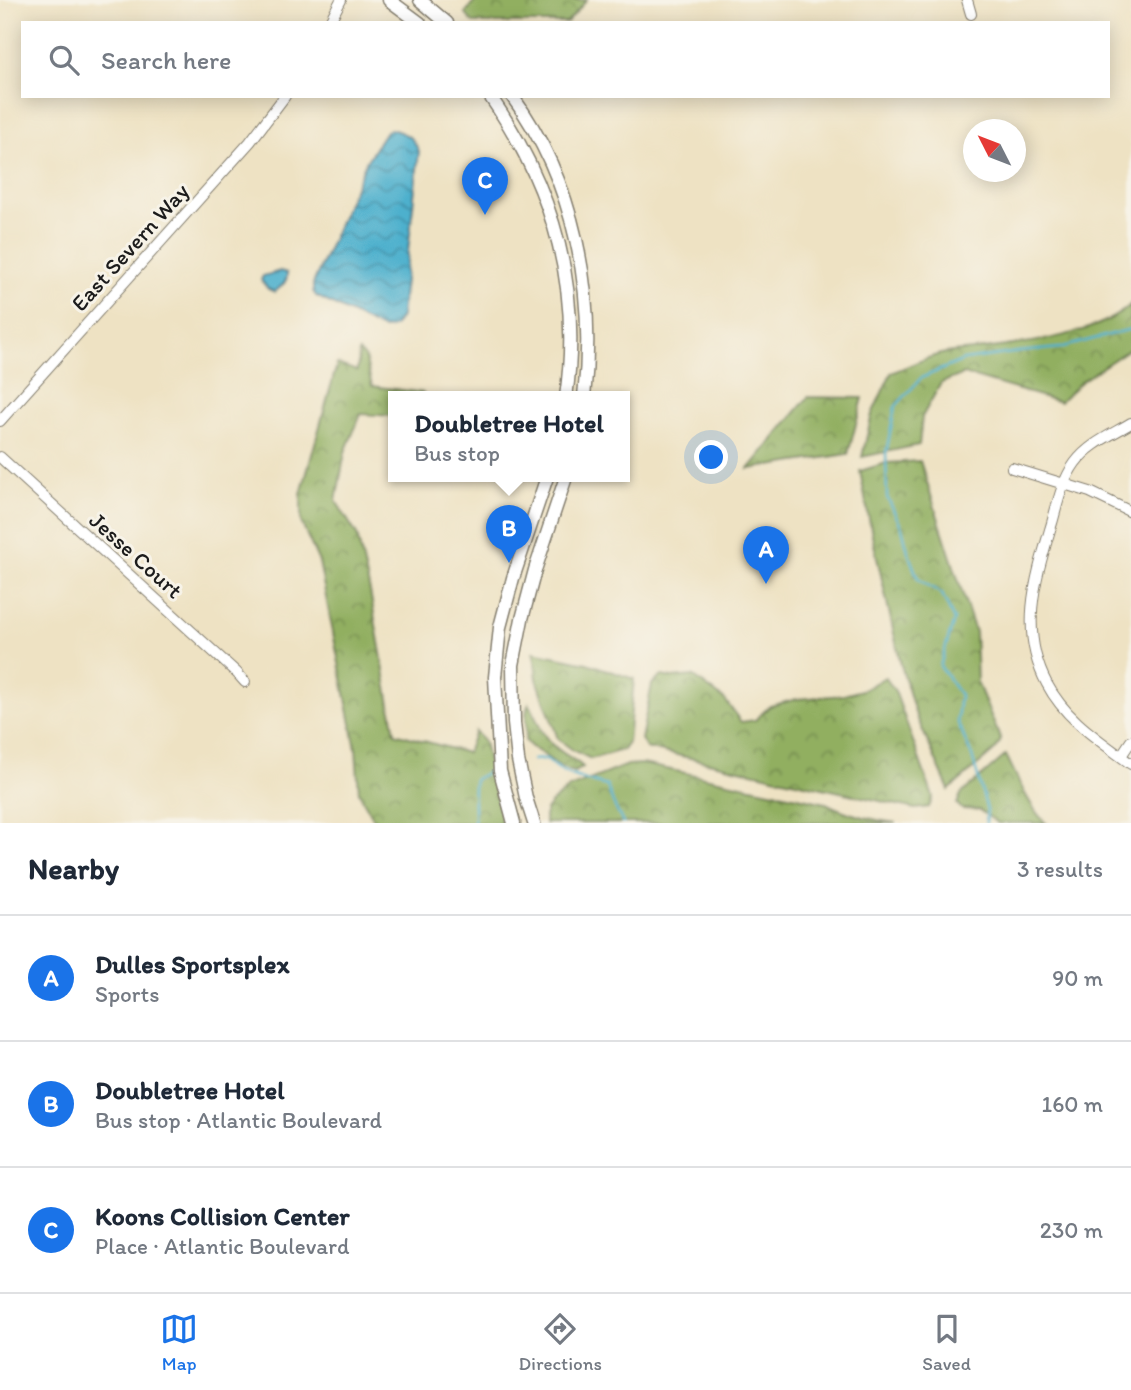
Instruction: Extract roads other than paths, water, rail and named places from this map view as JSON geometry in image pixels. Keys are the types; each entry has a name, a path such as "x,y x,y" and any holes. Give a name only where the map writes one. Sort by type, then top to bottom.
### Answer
{"main road":[{"path":"389,0 417,21"},
{"path":"420,0 445,21"},
{"path":"490,98 525,154 559,241 569,303 567,391"},
{"path":"513,98 548,159 560,186 576,237 588,321 585,391"},
{"path":"514,823 500,771 495,677 500,627 513,578 545,482"},
{"path":"534,823 518,760 513,665 535,570 564,482"}],"street":[{"path":"330,21 341,0"},
{"path":"967,0 971,13"},
{"name":"East Severn Way","path":"0,421 250,142 283,98"},
{"path":"1131,423 1093,445 1074,465 1064,483 1034,587 1031,617 1033,646 1045,681 1065,711 1078,725 1131,764"},
{"name":"Jesse Court","path":"0,457 245,682"},
{"path":"1012,468 1090,492 1131,512"},
{"path":"1121,756 1131,741"}],"water":[{"path":"391,129 408,136 419,151 401,316 394,326 382,329 316,296 313,284 366,162 386,131"},
{"path":"280,271 287,273 285,281 275,292 268,289 261,280 263,276"}],"waterway":[{"path":"986,823 987,810 972,756 957,721 960,695 940,666 954,620 942,594 918,579 902,528 887,497 886,453 895,407 921,378 964,360 1060,348 1131,329"},
{"path":"533,760 546,759 567,773 607,786 623,823"},
{"path":"474,823 475,779 488,772"}],"place":[{"name":"Koons Collision Center","path":"485,215"},
{"name":"Doubletree Hotel","path":"509,563"},
{"name":"Dulles Sportsplex","path":"766,584"}]}
